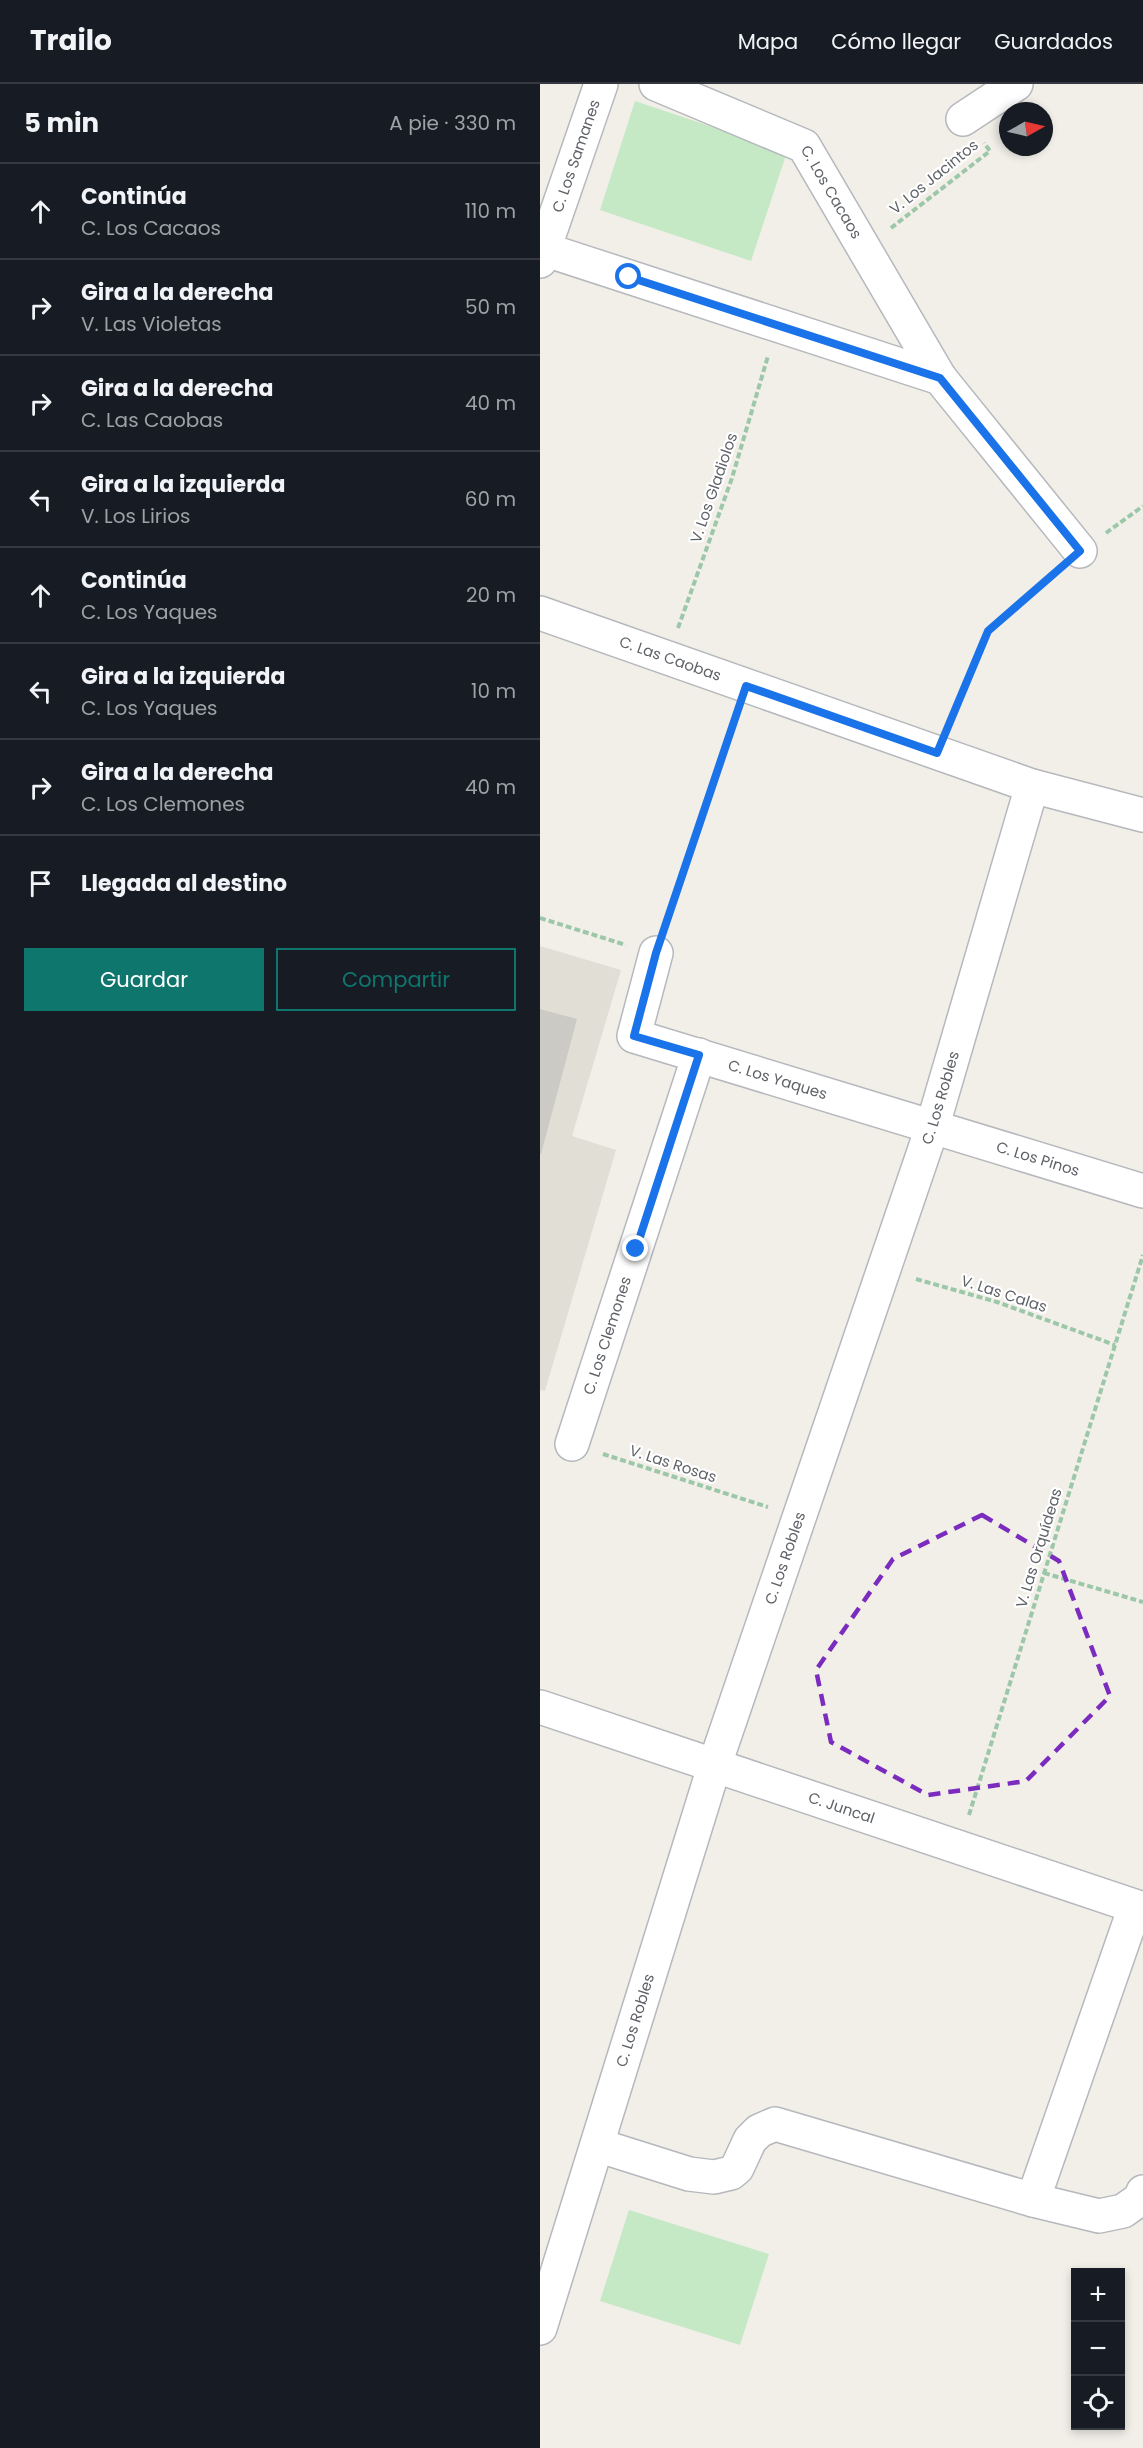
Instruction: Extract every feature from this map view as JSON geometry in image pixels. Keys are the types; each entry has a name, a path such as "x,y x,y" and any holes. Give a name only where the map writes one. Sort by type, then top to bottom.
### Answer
{"street":[{"name":"C. Los Samanes","path":"541,253 601,84"},
{"name":"C. Los Cacaos","path":"656,84 804,146 940,378 1080,551"},
{"path":"963,119 1016,84"},
{"path":"541,253 777,325 940,378"},
{"name":"C. Las Caobas","path":"540,613 1032,786 1143,815"},
{"name":"C. Los Robles","path":"541,2319 714,1767 933,1128 1032,786"},
{"name":"C. Los Yaques","path":"656,953 634,1036 933,1128"},
{"name":"C. Los Clemones","path":"572,1443 699,1055"},
{"name":"C. Los Pinos","path":"933,1128 1143,1191"},
{"name":"C. Juncal","path":"540,1707 1139,1908"},
{"path":"1033,2200 1139,1908"},
{"path":"597,2145 688,2174 714,2177 731,2173 737,2168 750,2140 759,2132 776,2124 1033,2200 1099,2216 1123,2211 1140,2199 1143,2192"}],"path":[{"name":"V. Los Jacintos","path":"865,250 916,207 990,151 963,119"},
{"name":"V. Los Gladiolos","path":"676,635 732,478 777,325"},
{"path":"937,753 988,631 1080,551 1143,506"},
{"path":"540,918 656,953 746,686"},
{"name":"V. Las Orquídeas","path":"959,1848 1143,1255"},
{"name":"V. Las Calas","path":"884,1269 997,1302 1115,1345"},
{"name":"V. Las Rosas","path":"572,1443 702,1487 800,1516"},
{"path":"1044,1573 1143,1602"}],"highlighted area":[{"path":"982,1515 1059,1561 1110,1696 1026,1781 928,1795 831,1742 816,1670 893,1559"}],"shaded area":[{"path":"540,946 621,970 572,1136 616,1150 545,1391 540,1390"}],"green space":[{"path":"635,101 787,152 751,261 600,210"},
{"path":"629,2210 769,2254 740,2345 600,2301"}],"building":[{"path":"540,1009 577,1019 541,1154 540,1154"}],"route":[{"path":"629,277 940,378 1080,551 988,631 937,753 746,686 656,953 634,1036 699,1055 636,1249"}]}
